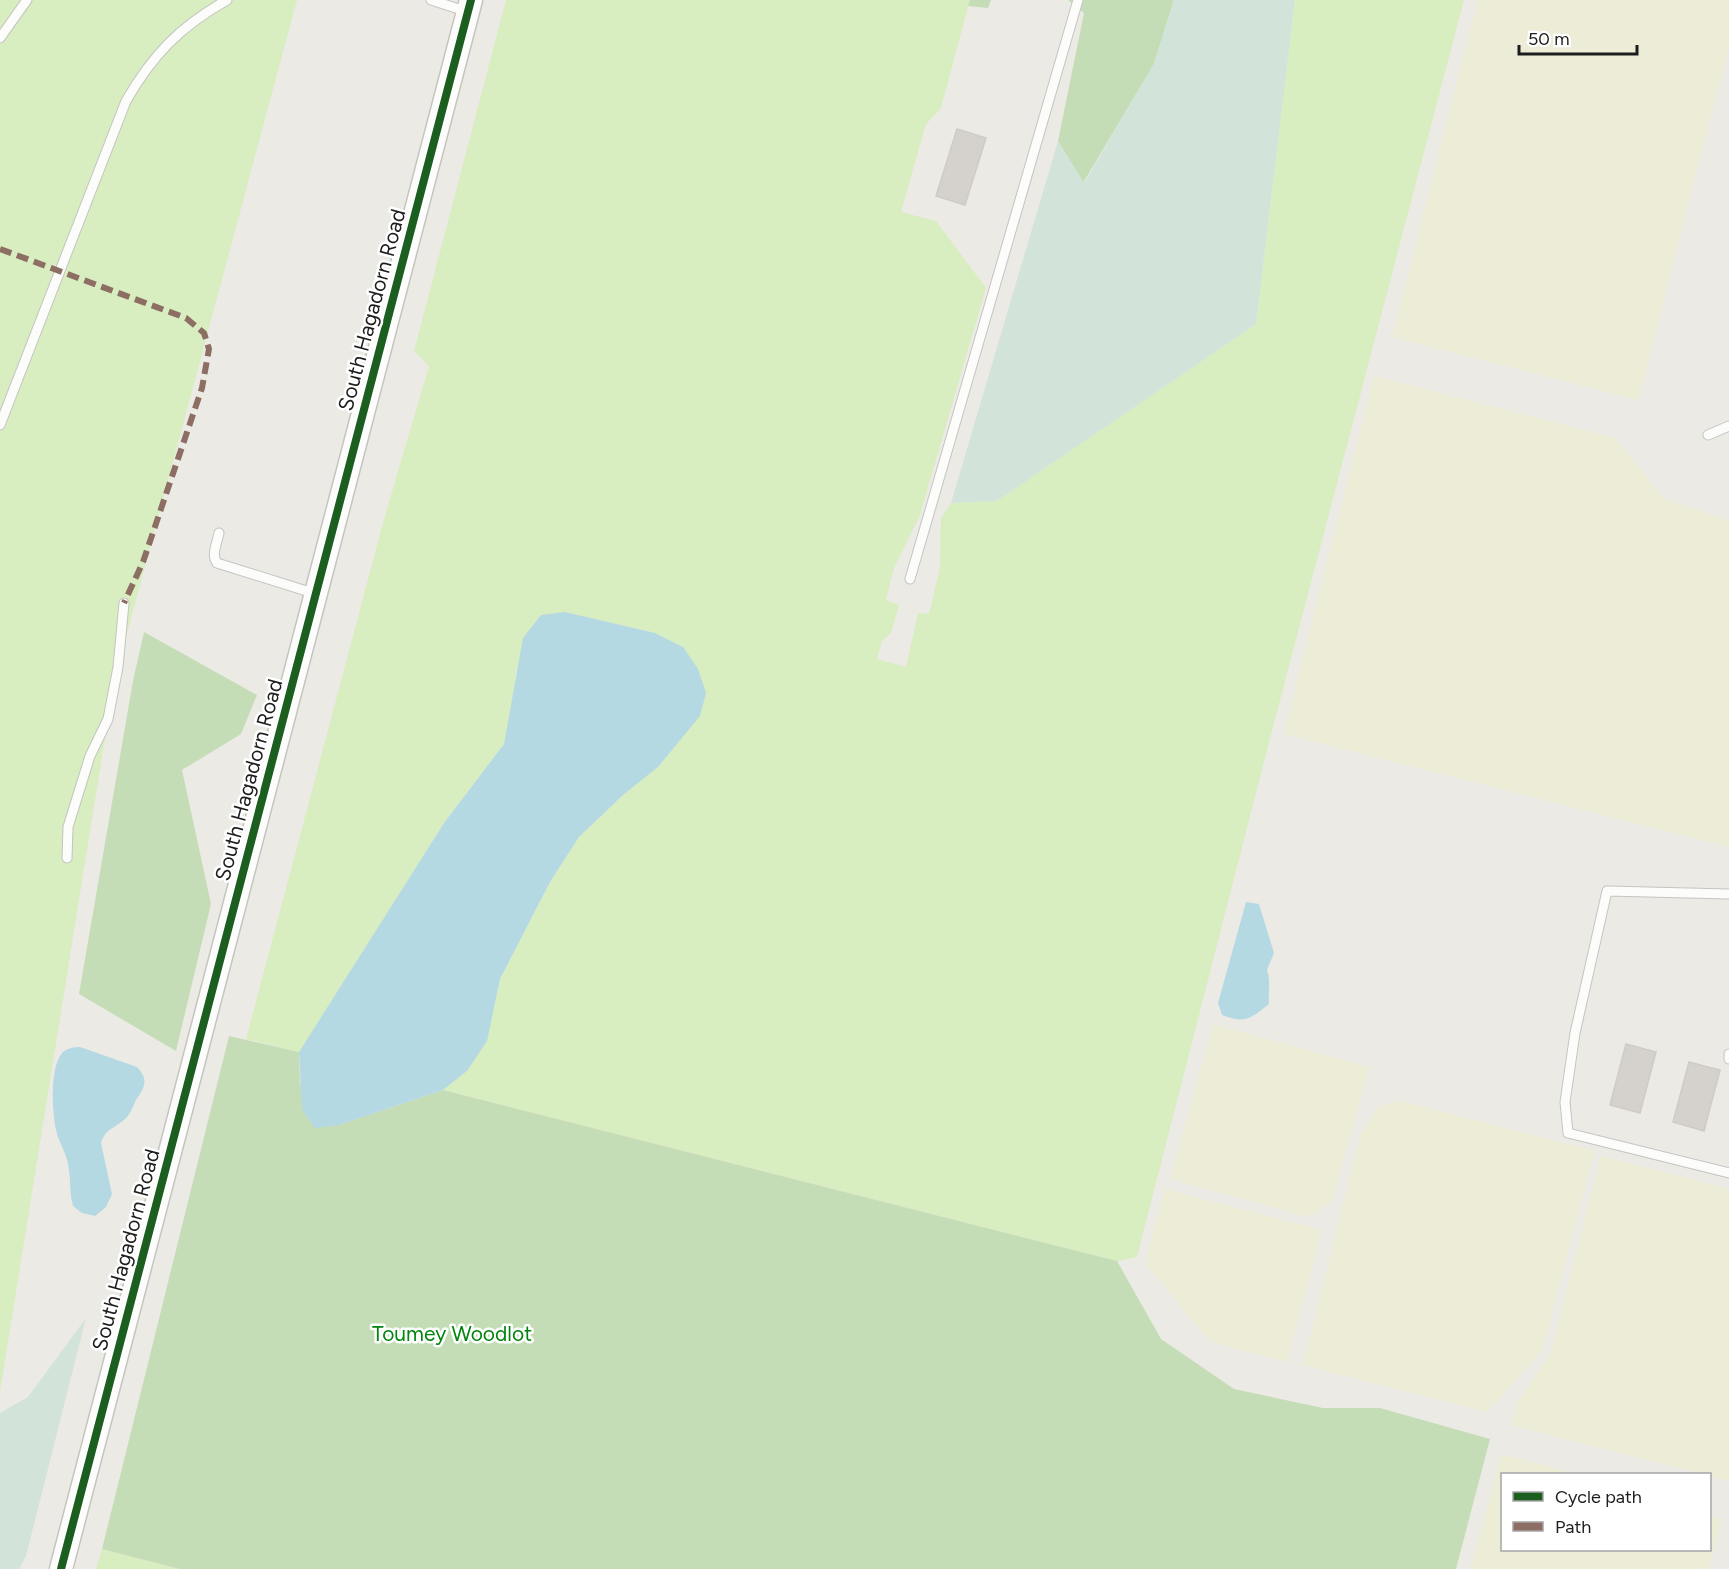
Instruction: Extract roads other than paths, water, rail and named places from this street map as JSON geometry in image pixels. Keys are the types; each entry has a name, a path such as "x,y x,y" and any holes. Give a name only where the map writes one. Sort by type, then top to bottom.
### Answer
{"street":[{"name":"South Hagadorn Road","path":"61,1569 470,6"}],"lane":[{"path":"0,38 27,0"},
{"path":"0,425 126,101 140,77 169,41 227,0"},
{"path":"431,0 470,6"},
{"path":"910,579 1078,0"},
{"path":"1707,435 1729,426"},
{"path":"219,533 214,553 217,563 316,594"},
{"path":"67,858 68,827 90,756 108,719 118,667 124,603"},
{"path":"1729,894 1607,891 1575,1033 1565,1102 1568,1133 1729,1173"},
{"path":"1729,1054 1729,1059"}],"water":[{"path":"565,612 655,633 683,647 698,669 706,693 700,716 658,767 623,795 579,837 550,882 500,979 487,1041 467,1071 443,1090 339,1125 315,1128 302,1110 299,1052 444,823 504,744 523,638 541,615"},
{"path":"1246,902 1259,904 1274,953 1267,970 1269,1004 1247,1019 1236,1019 1222,1015 1218,1003"},
{"path":"80,1047 137,1067 144,1080 143,1087 128,1115 105,1134 101,1143 112,1194 106,1207 95,1216 82,1213 73,1206 68,1164 57,1134 54,1115 55,1068 63,1052"}],"park label":[{"name":"Toumey Woodlot","path":"452,1334"}]}
